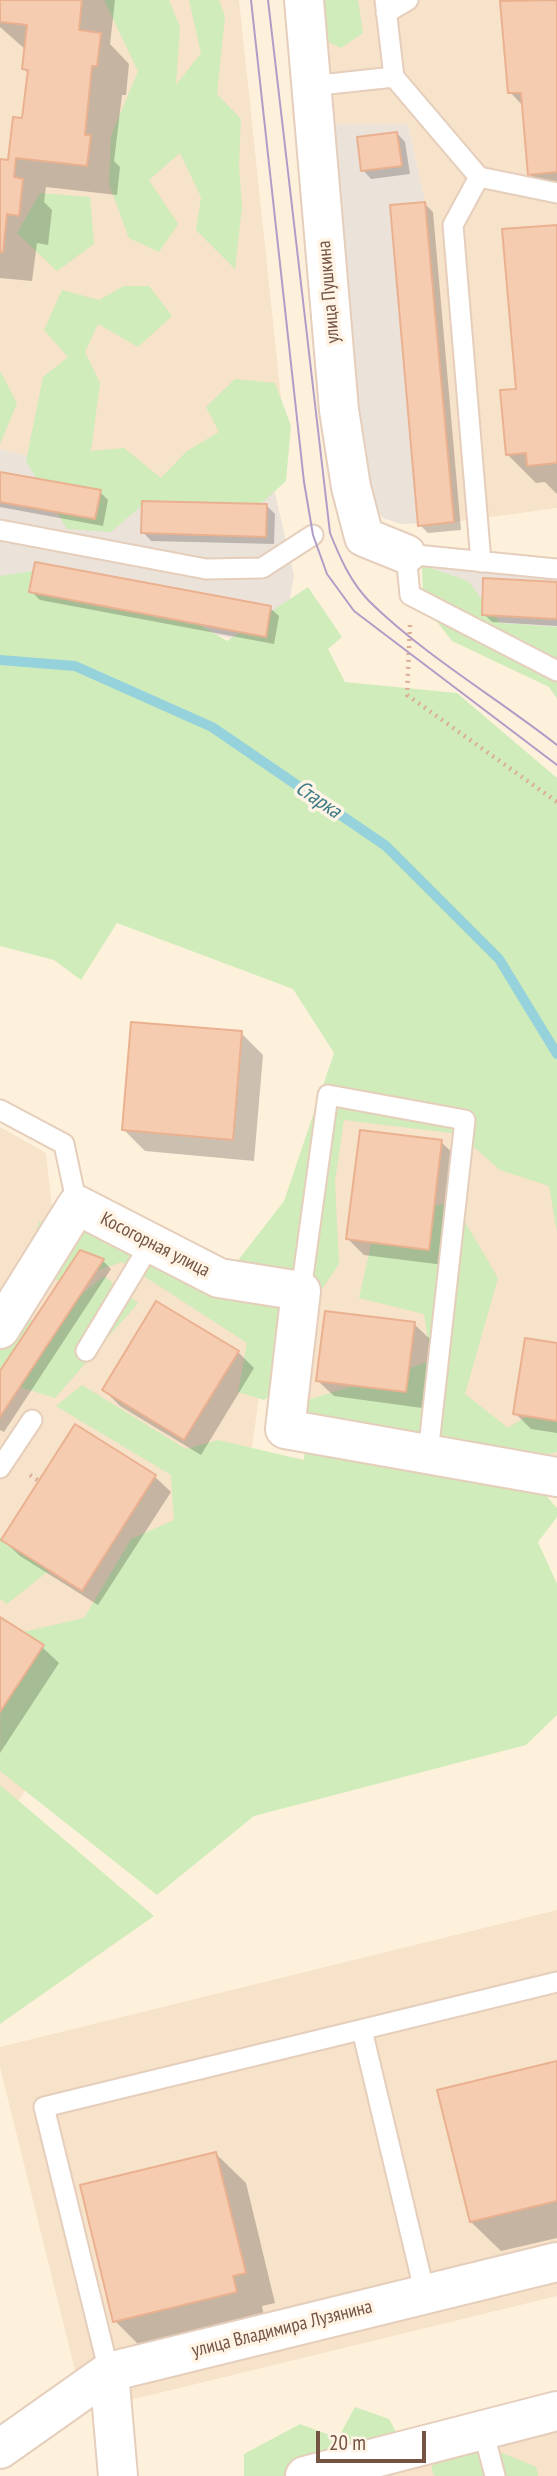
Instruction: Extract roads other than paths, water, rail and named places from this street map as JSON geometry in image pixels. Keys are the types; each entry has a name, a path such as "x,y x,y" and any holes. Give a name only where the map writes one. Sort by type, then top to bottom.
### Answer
{"street":[{"name":"улица Пушкина","path":"303,0 339,410 351,487 364,537 406,554"},
{"name":"Косогорная улица","path":"0,1329 77,1205 219,1278 301,1291"},
{"path":"301,1291 285,1430 557,1477"},
{"name":"улица Владимира Лузянина","path":"109,2372 557,2262"},
{"path":"0,2449 109,2372"},
{"path":"109,2372 118,2476"},
{"path":"305,2476 557,2411"}],"lane":[{"path":"408,0 385,6 394,77 480,177 557,193"},
{"path":"329,84 394,77"},
{"path":"480,177 453,225 481,562"},
{"path":"0,530 206,569 262,568 313,535"},
{"path":"557,569 406,554 410,595 557,671"},
{"path":"301,1291 328,1095 465,1120 428,1454"},
{"path":"0,1110 64,1144 77,1205"},
{"path":"86,1351 151,1243"},
{"path":"2,1462 32,1420"},
{"path":"109,2372 44,2107 557,1982"},
{"path":"362,2030 425,2294"},
{"path":"484,2430 495,2476"}],"waterway":[{"name":"Старка","path":"0,660 75,666 212,727 386,846 499,959 557,1054"}],"tram line":[{"path":"251,0 304,482 313,535 327,574 354,611 557,765"},
{"path":"268,0 330,533 342,561 370,602 437,658 557,745"}]}
